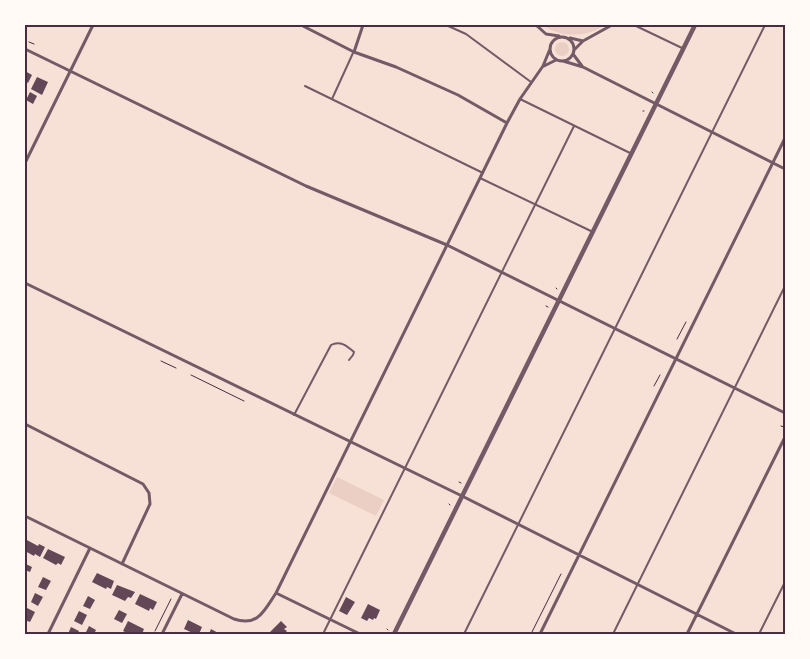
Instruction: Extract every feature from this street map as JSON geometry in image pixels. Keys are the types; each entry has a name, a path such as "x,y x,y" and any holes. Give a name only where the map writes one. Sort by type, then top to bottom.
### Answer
{"street":[{"path":"25,163 93,25"},
{"path":"301,25 354,52 396,67 458,95 507,123"},
{"path":"354,52 363,25"},
{"path":"536,25 546,34 551,44"},
{"path":"563,61 569,59 584,41 612,25"},
{"path":"394,634 695,25"},
{"path":"546,34 584,41"},
{"path":"25,516 242,622 252,621 260,617 276,593 507,123 531,83 544,66 554,39 560,36"},
{"path":"568,37 573,42 574,52 583,67"},
{"path":"25,49 306,186 447,245 785,413"},
{"path":"550,49 552,56 558,60 583,67 785,169"},
{"path":"544,66 558,60"},
{"path":"540,634 785,138"},
{"path":"25,283 462,496 736,634"},
{"path":"25,424 144,484 149,493 150,504 122,564"},
{"path":"687,634 785,437"},
{"path":"48,634 90,548"},
{"path":"276,593 360,634"},
{"path":"162,634 182,594"}],"lane":[{"path":"446,25 466,34 531,83"},
{"path":"634,25 684,49"},
{"path":"464,634 765,25"},
{"path":"332,98 354,52"},
{"path":"305,86 483,173"},
{"path":"520,100 632,154"},
{"path":"323,634 574,126"},
{"path":"480,178 592,232"},
{"path":"613,634 785,286"},
{"path":"294,415 331,345 340,342 347,346 354,352 350,360"},
{"path":"759,634 785,582"}],"path":[{"path":"29,42 34,44"},
{"path":"677,339 686,322"},
{"path":"161,361 176,368"},
{"path":"191,375 244,401"},
{"path":"654,386 660,375"},
{"path":"532,632 561,574"},
{"path":"155,631 171,599"}],"shaded area":[{"path":"542,25 605,25 590,32 574,35 557,32"},
{"path":"562,42 567,44 569,49 567,54 562,56 557,54 555,49 557,44"},
{"path":"337,477 384,500 376,516 329,493"}],"building":[{"path":"25,71 32,75 28,83 25,81"},
{"path":"37,77 48,82 42,95 31,89"},
{"path":"30,92 37,96 33,104 26,100"},
{"path":"25,539 38,546 39,544 45,547 40,557 25,551"},
{"path":"48,549 65,557 61,565 58,563 56,565 43,558"},
{"path":"26,564 32,567 30,572 25,570"},
{"path":"97,573 114,581 111,589 107,587 106,589 92,582"},
{"path":"43,577 51,581 46,590 38,587"},
{"path":"117,585 135,592 131,598 128,597 125,601 112,595"},
{"path":"35,593 43,597 38,606 31,602"},
{"path":"140,594 157,602 153,610 150,608 149,611 135,604"},
{"path":"88,596 95,600 90,609 83,606"},
{"path":"346,597 355,602 347,615 339,611"},
{"path":"368,604 380,610 376,619 369,618 367,621 361,618"},
{"path":"27,608 35,612 30,622 25,620"},
{"path":"119,610 127,614 122,623 114,619"},
{"path":"79,611 87,615 82,625 74,621"},
{"path":"188,620 202,627 199,634 184,629"},
{"path":"128,621 144,629 142,634 129,634 123,631"},
{"path":"281,621 287,627 284,629 287,631 284,634 268,634"},
{"path":"89,626 96,630 94,634 86,632"},
{"path":"71,627 79,631 78,634 68,634"},
{"path":"211,629 220,634 209,634"}]}
